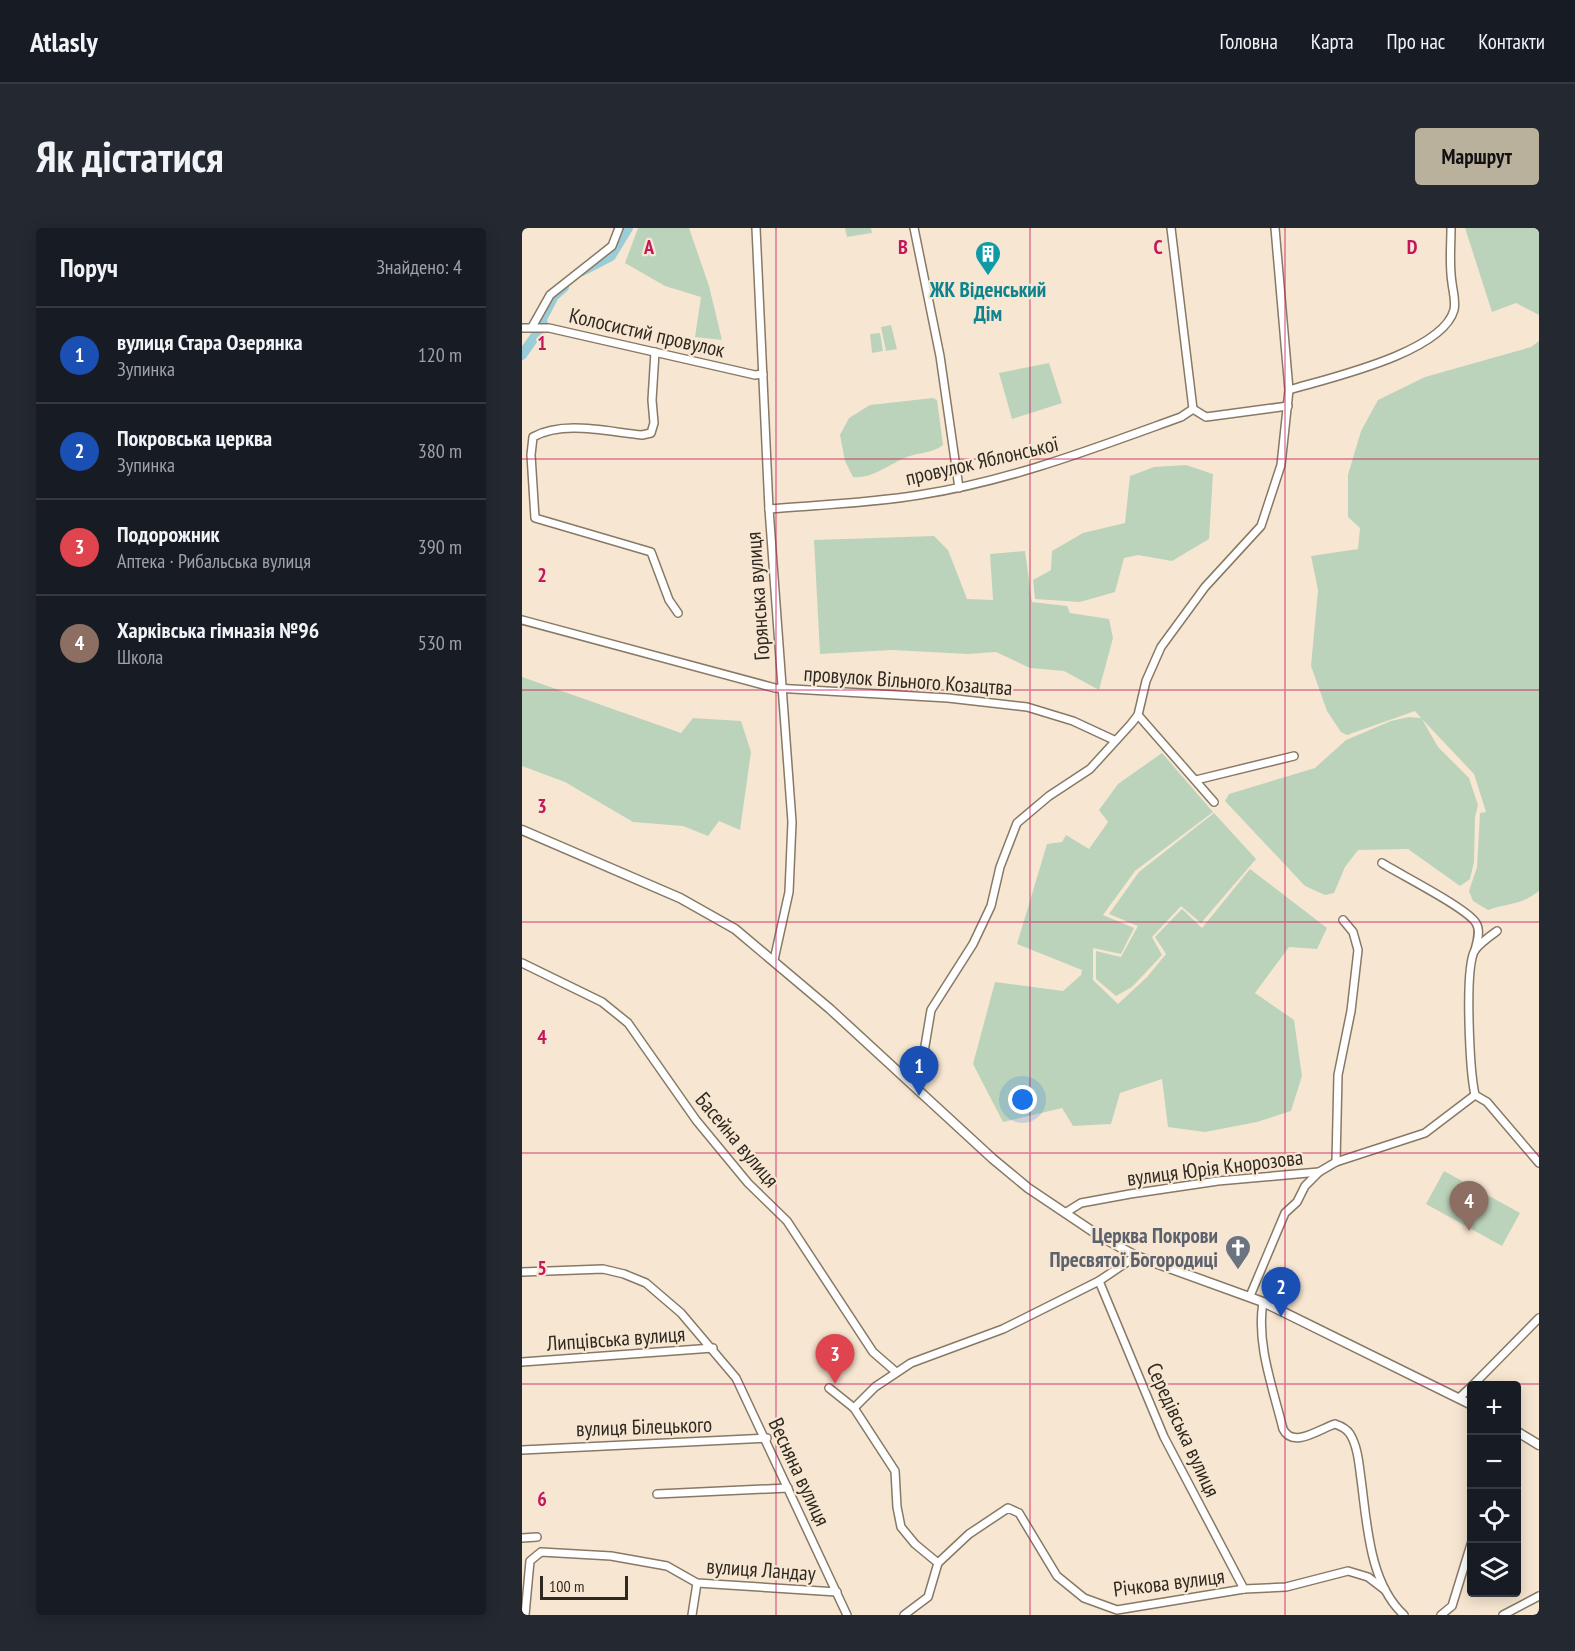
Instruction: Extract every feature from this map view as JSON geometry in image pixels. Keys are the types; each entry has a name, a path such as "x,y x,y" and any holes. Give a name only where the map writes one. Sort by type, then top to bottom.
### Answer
{"main road":[{"path":"522,830 680,898 735,929 774,960 993,1159 1098,1235 1137,1256 1250,1296 1467,1403"},
{"path":"1521,1434 1539,1445"}],"street":[{"path":"534,327 550,295 612,246 619,228"},
{"name":"Горянська вулиця","path":"756,228 769,509 792,822 789,892 774,960"},
{"path":"914,228 940,356 958,488"},
{"path":"1171,228 1193,409 1206,417 1288,406"},
{"path":"911,1083 922,1064 931,1010 973,944 991,906 1000,867 1017,824 1049,796 1090,769 1138,715 1146,681 1161,647 1205,587 1261,526 1281,465 1289,390 1275,228"},
{"path":"1289,390 1395,358 1416,347 1442,328 1450,320 1455,302 1452,282 1451,228"},
{"name":"Колосистий провулок","path":"522,328 549,328 755,375 763,374"},
{"path":"655,352 654,423 651,433 642,435 569,428 542,432 533,437 531,455 535,518 651,552 669,600 678,613"},
{"name":"провулок Яблонської","path":"769,509 918,496 958,488 1029,471 1089,452 1181,417 1193,409"},
{"name":"провулок Вільного Козацтва","path":"522,620 781,688 948,698 1027,707 1072,722 1114,740"},
{"path":"1138,715 1214,802"},
{"path":"1196,780 1294,756"},
{"path":"1382,863 1458,905 1476,923 1479,932 1471,975 1470,1074 1475,1095 1487,1102 1539,1163"},
{"path":"1336,1162 1338,1075 1351,1011 1358,950 1353,932 1343,920"},
{"path":"1475,950 1497,931"},
{"name":"Басейна вулиця","path":"522,963 602,1002 628,1023 696,1120 748,1183 787,1221 873,1352 896,1372"},
{"name":"вулиця Юрія Кнорозова","path":"1065,1213 1081,1203 1130,1194 1218,1181 1319,1172 1336,1162 1425,1133 1475,1095"},
{"path":"1250,1296 1285,1213 1297,1202 1305,1186 1319,1172"},
{"path":"854,1408 875,1387 911,1363 1003,1329 1099,1281 1137,1256"},
{"name":"Весняна вулиця","path":"522,1272 603,1269 624,1274 646,1283 681,1313 713,1348 736,1378 767,1438 847,1615"},
{"name":"Середівська вулиця","path":"1099,1281 1164,1437 1244,1589"},
{"path":"1263,1302 1260,1317 1264,1355 1283,1429 1287,1436 1295,1438 1335,1424 1350,1434 1358,1456 1370,1543 1384,1590 1392,1604 1404,1615"},
{"path":"1477,1381 1539,1318"},
{"name":"Липцівська вулиця","path":"522,1362 713,1348"},
{"path":"829,1388 854,1408 895,1471 897,1507 902,1527 915,1544 938,1563 928,1597 904,1615"},
{"path":"1459,1398 1467,1391"},
{"name":"вулиця Білецького","path":"522,1450 767,1438"},
{"path":"657,1494 788,1488"},
{"name":"Річкова вулиця","path":"938,1563 969,1534 1008,1508 1019,1513 1057,1576 1099,1605 1117,1610 1244,1589 1286,1587 1348,1571 1368,1577 1384,1590"},
{"path":"522,1538 537,1537"},
{"path":"1452,1615 1452,1605 1471,1543"},
{"name":"вулиця Ландау","path":"525,1615 530,1561 541,1552 611,1556 667,1566 697,1583 837,1592"},
{"path":"693,1615 697,1583"},
{"path":"1503,1615 1539,1596"},
{"path":"1441,1615 1452,1605"}],"green space":[{"path":"638,228 689,228 709,286 722,340 695,337 701,297 665,286 625,263"},
{"path":"845,228 871,228 872,233 847,237"},
{"path":"1465,228 1539,228 1539,315 1516,303 1492,312"},
{"path":"891,325 897,349 886,351 881,327"},
{"path":"880,333 883,351 872,353 870,334"},
{"path":"1539,341 1539,891 1519,902 1488,910 1473,901 1469,891 1477,867 1480,813 1486,812 1474,774 1422,719 1438,747 1469,778 1478,805 1475,817 1474,862 1470,879 1460,886 1408,849 1358,850 1345,867 1334,893 1325,895 1305,886 1225,801 1229,794 1315,768 1346,740 1391,721 1409,717 1421,718 1415,711 1347,735 1341,732 1327,711 1311,666 1318,590 1311,556 1358,549 1360,528 1348,517 1348,475 1361,431 1378,400 1425,377 1531,347"},
{"path":"1049,363 1062,403 1012,419 999,373"},
{"path":"933,398 937,400 943,445 934,450 907,457 867,476 853,477 845,461 840,435 849,418 870,405"},
{"path":"1186,465 1213,474 1209,539 1172,561 1138,555 1124,558 1115,592 1080,602 1035,599 1033,580 1051,570 1052,551 1083,533 1125,523 1130,476 1154,467"},
{"path":"934,536 948,550 967,599 993,600 990,554 1025,551 1032,602 1067,606 1070,613 1109,619 1113,638 1099,690 1064,671 1030,668 996,652 968,654 892,650 820,654 814,540"},
{"path":"522,677 681,733 693,718 741,721 751,752 740,830 719,821 708,836 683,826 633,822 565,782 522,766"},
{"path":"1162,753 1213,812 1135,871 1103,915 1134,928 1121,954 1093,948 1093,980 1118,1004 1147,977 1166,954 1155,937 1182,909 1202,928 1250,869 1327,928 1317,949 1289,947 1255,993 1294,1020 1302,1076 1291,1111 1257,1122 1205,1132 1168,1127 1162,1079 1120,1093 1111,1124 1073,1126 1062,1108 1003,1122 973,1064 995,982 1063,991 1081,975 1082,970 1017,944 1047,844 1062,842 1066,835 1089,849 1108,822 1099,810 1118,784"},
{"path":"1214,813 1256,859 1201,923 1181,906 1152,937 1162,955 1132,987 1116,996 1096,979 1096,951 1121,957 1138,926 1109,914 1139,872"},
{"path":"1444,1171 1520,1213 1502,1246 1426,1204"}],"waterway":[{"path":"582,271 611,256 628,228"},
{"path":"522,355 543,325 542,319 554,296 564,287"}],"place":[{"name":"ЖК Віденський Дім","path":"988,277"},
{"name":"вулиця Стара Озерянка","path":"919,1096"},
{"name":"Харківська гімназія №96","path":"1469,1231"},
{"name":"Церква Покрови Пресвятої Богородиці","path":"1238,1271"},
{"name":"Покровська церква","path":"1281,1317"},
{"name":"Подорожник","path":"835,1384"}]}
